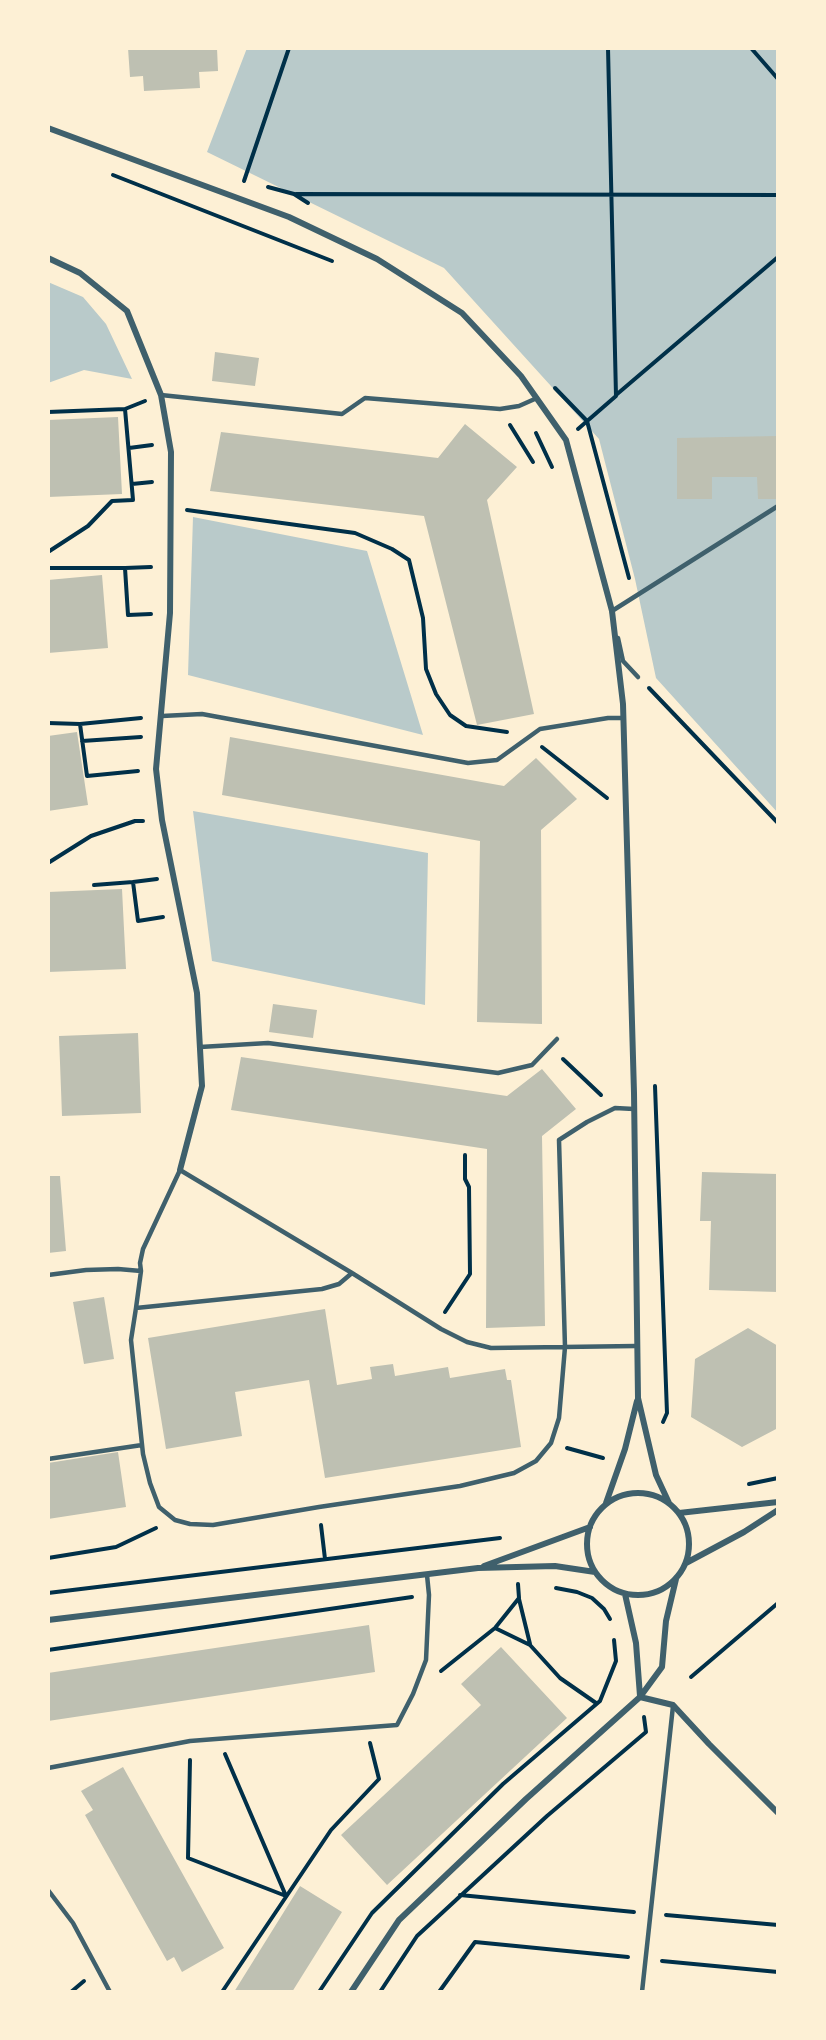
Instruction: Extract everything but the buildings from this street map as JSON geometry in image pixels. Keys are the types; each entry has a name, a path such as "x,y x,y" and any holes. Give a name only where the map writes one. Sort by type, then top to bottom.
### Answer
{"street":[{"path":"48,129 278,213 377,259 462,313 521,376 566,440 612,611 623,718 634,1109 638,1398 656,1475 669,1503"},
{"path":"48,258 80,273 127,312 161,395 171,452 170,613 156,769 162,820 197,993 202,1086 180,1170"},
{"path":"606,1504 625,1449 638,1398"},
{"path":"351,1992 399,1920 526,1799 640,1697 662,1667 666,1621 676,1579 685,1563 690,1544 687,1528 679,1513 669,1503 653,1495 639,1493 622,1495 599,1511 590,1527 588,1555 595,1572 609,1586 625,1594 645,1595 662,1589 676,1579"},
{"path":"679,1513 778,1503"},
{"path":"685,1563 744,1532 778,1510"},
{"path":"478,1569 590,1527"},
{"path":"48,1620 478,1569 555,1566 595,1572"},
{"path":"625,1594 636,1643 640,1697"},
{"path":"640,1697 674,1705 709,1744 778,1813"}],"lane":[{"path":"161,395 342,414 365,398 500,409 519,406 538,398"},
{"path":"638,677 622,661 612,611 778,506"},
{"path":"162,716 201,714 468,763 497,760 540,729 608,718 623,718"},
{"path":"200,1047 268,1042 498,1073 532,1065 557,1040"},
{"path":"634,1109 615,1108 586,1122 560,1140 565,1347 560,1418 551,1443 536,1461 514,1473 460,1486 213,1525 190,1524 175,1520 159,1507 150,1483 142,1445 131,1340 143,1249 180,1170 436,1326 467,1342 491,1348 565,1347 636,1346"},
{"path":"48,1275 86,1270 141,1271"},
{"path":"136,1308 322,1289 339,1284 352,1273"},
{"path":"48,1459 142,1445"},
{"path":"48,1768 190,1741 397,1725 413,1694 426,1660 429,1595 427,1575"},
{"path":"642,1992 674,1705"},
{"path":"48,1890 73,1923 110,1992"}],"path":[{"path":"238,198 289,48"},
{"path":"608,48 616,396"},
{"path":"751,48 778,79"},
{"path":"112,174 334,262"},
{"path":"234,176 254,183"},
{"path":"264,186 294,194 778,195"},
{"path":"294,194 314,206"},
{"path":"278,213 294,194"},
{"path":"566,440 778,258"},
{"path":"554,387 587,422 634,597"},
{"path":"48,412 125,409 161,395"},
{"path":"519,406 534,430 555,473"},
{"path":"48,552 88,526 112,501 133,500 125,409"},
{"path":"500,409 533,462"},
{"path":"171,507 355,533 392,549 409,560 423,618 426,669 436,694 450,715 466,726 505,730 523,743"},
{"path":"48,568 171,566"},
{"path":"125,568 128,615 170,613"},
{"path":"638,677 778,823"},
{"path":"48,723 80,724 162,716"},
{"path":"80,724 87,776 156,769"},
{"path":"82,741 159,736"},
{"path":"530,738 610,801 609,789"},
{"path":"48,863 91,836 135,820 162,820"},
{"path":"94,885 173,877"},
{"path":"133,882 138,921 181,915"},
{"path":"549,1047 615,1108"},
{"path":"655,1084 667,1413"},
{"path":"436,1326 470,1274 469,1187 465,1179 465,1155"},
{"path":"551,1443 610,1460"},
{"path":"319,1507 325,1559"},
{"path":"48,1558 116,1547 175,1520"},
{"path":"48,1593 504,1538"},
{"path":"507,1586 529,1583"},
{"path":"518,1584 530,1645"},
{"path":"550,1587 577,1592 592,1598 604,1609 613,1624"},
{"path":"48,1650 429,1595"},
{"path":"440,1672 495,1628 519,1598"},
{"path":"691,1677 778,1603"},
{"path":"495,1628 530,1645 560,1678 597,1704"},
{"path":"319,1992 372,1913 503,1784 600,1701 616,1661 614,1634"},
{"path":"222,1992 331,1830 379,1779 365,1728"},
{"path":"381,1992 417,1936 547,1816 646,1732"},
{"path":"219,1740 286,1896"},
{"path":"190,1741 188,1858 286,1896"},
{"path":"429,1891 778,1925"},
{"path":"439,1992 475,1942 778,1972"}],"shaded area":[{"path":"247,48 778,48 778,813 656,678 635,579 599,439 444,268 207,152"},
{"path":"48,282 83,297 106,324 132,379 84,370 48,383"},
{"path":"193,517 367,551 423,735 188,675"},
{"path":"193,811 428,853 425,1005 212,961"}]}
